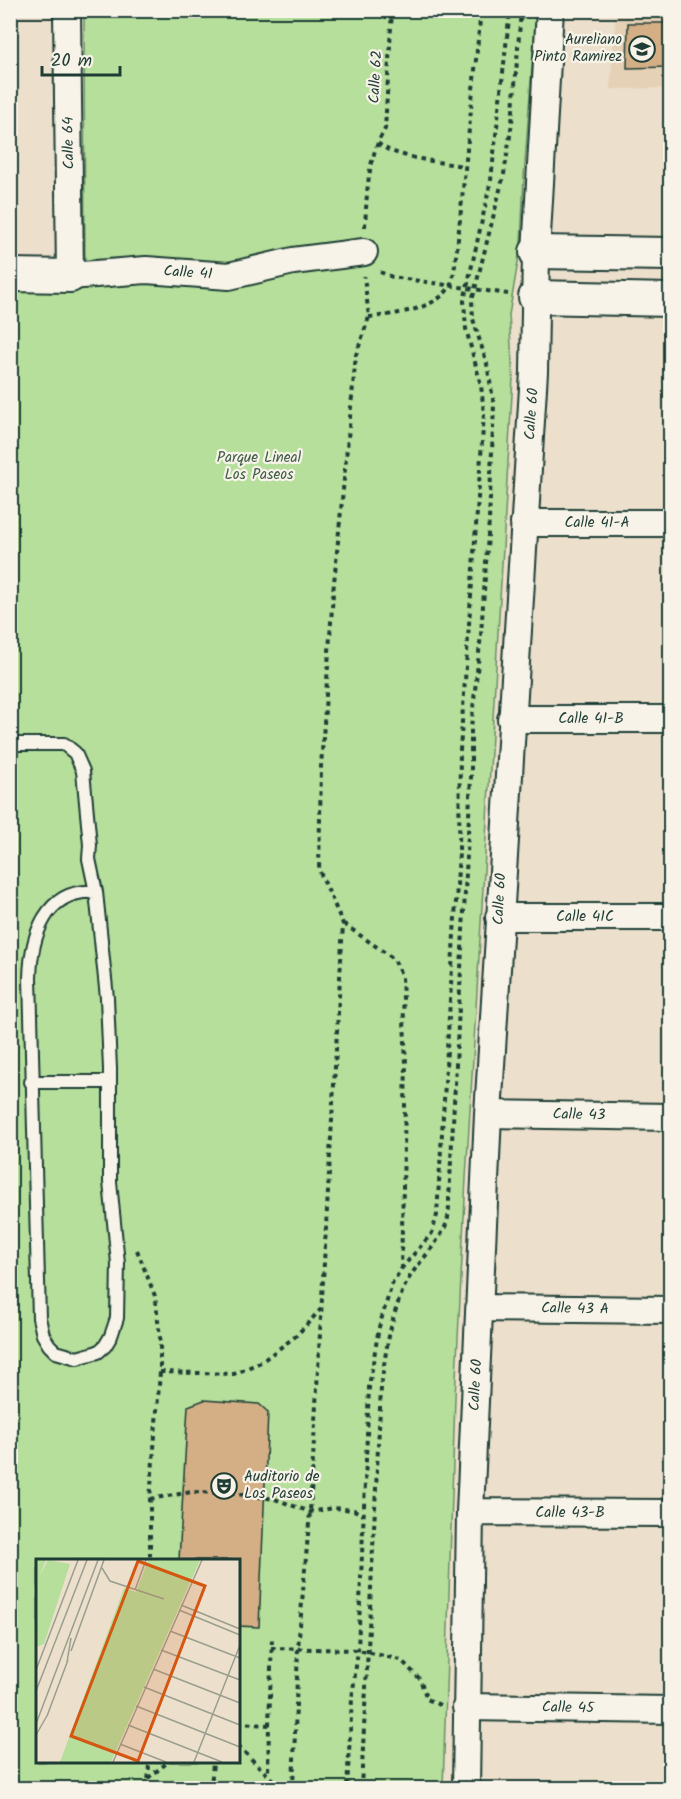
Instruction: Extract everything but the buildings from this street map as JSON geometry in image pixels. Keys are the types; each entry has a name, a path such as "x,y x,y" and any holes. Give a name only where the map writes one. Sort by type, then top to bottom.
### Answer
{"street":[{"name":"Calle 64","path":"67,10 70,276"},
{"name":"Calle 60","path":"466,1788 471,1512 488,1114 534,372 536,252 550,10"},
{"path":"536,252 670,254"},
{"name":"Calle 41","path":"10,275 70,276 146,270 229,276 293,261 363,258"},
{"path":"535,297 670,300"},
{"name":"Calle 41-A","path":"524,523 670,523"},
{"name":"Calle 41-B","path":"511,719 670,719"},
{"name":"Calle 41C","path":"499,917 670,917"},
{"name":"Calle 43","path":"488,1114 670,1117"},
{"name":"Calle 43 A","path":"480,1308 670,1310"},
{"name":"Calle 43-B","path":"471,1512 670,1513"},
{"name":"Calle 45","path":"466,1707 670,1710"}],"lane":[{"path":"10,744 64,744 75,753 83,771 90,845 89,859 96,892 104,955 110,1082 110,1182 118,1263 117,1318 105,1346 98,1352 77,1358 56,1352 49,1345 43,1335 39,1318 30,978 31,954 36,935 50,909 63,899 84,891 96,892"},
{"path":"31,1082 110,1082"}],"path":[{"name":"Calle 62","path":"369,317 363,258 368,175 377,143 385,129 392,10"},
{"path":"293,1788 298,1648 310,1512 344,924 319,870 321,767 333,593 356,355 369,317 411,311 441,297 450,285 457,249 481,10"},
{"path":"348,1788 352,1699 358,1650 369,1387 379,1327 392,1284 401,1269 432,1233 437,1215 459,852 460,750 484,414 481,385 466,329 464,301 491,180 510,10"},
{"path":"361,1788 381,1388 386,1348 404,1288 443,1230 447,1221 449,1199 471,788 471,728 486,566 494,405 487,364 473,319 474,291 504,174 512,123 521,10"},
{"path":"641,11 670,11"},
{"path":"377,143 383,149 464,166"},
{"path":"363,258 392,278 450,285 474,291 535,297"},
{"path":"344,924 394,958 402,977 406,1064 401,1269"},
{"path":"134,1241 155,1296 160,1337 160,1372 150,1499 150,1559"},
{"path":"160,1372 234,1374 261,1362 296,1336 322,1308"},
{"path":"150,1499 192,1492 229,1493 275,1499 310,1512 334,1508 354,1510 363,1515"},
{"path":"268,1775 272,1639"},
{"path":"271,1648 358,1650 401,1660 420,1679 427,1699 445,1708 466,1707"},
{"path":"240,1723 269,1725"},
{"path":"240,1748 281,1788"},
{"path":"148,1763 148,1788"},
{"path":"158,1770 159,1763"},
{"path":"148,1778 166,1763"},
{"path":"211,1788 213,1763"}],"shaded area":[{"name":"Aureliano Pinto Ramirez","path":"616,11 670,11 670,88 610,89"}],"green space":[{"name":"Parque Lineal Los Paseos","path":"84,11 536,11 521,244 509,315 513,377 455,1398 443,1788 11,1788 10,288 85,288"}],"place":[{"name":"Aureliano Pinto Ramirez","path":"642,49"},
{"name":"Auditorio de Los Paseos","path":"224,1486"}]}
